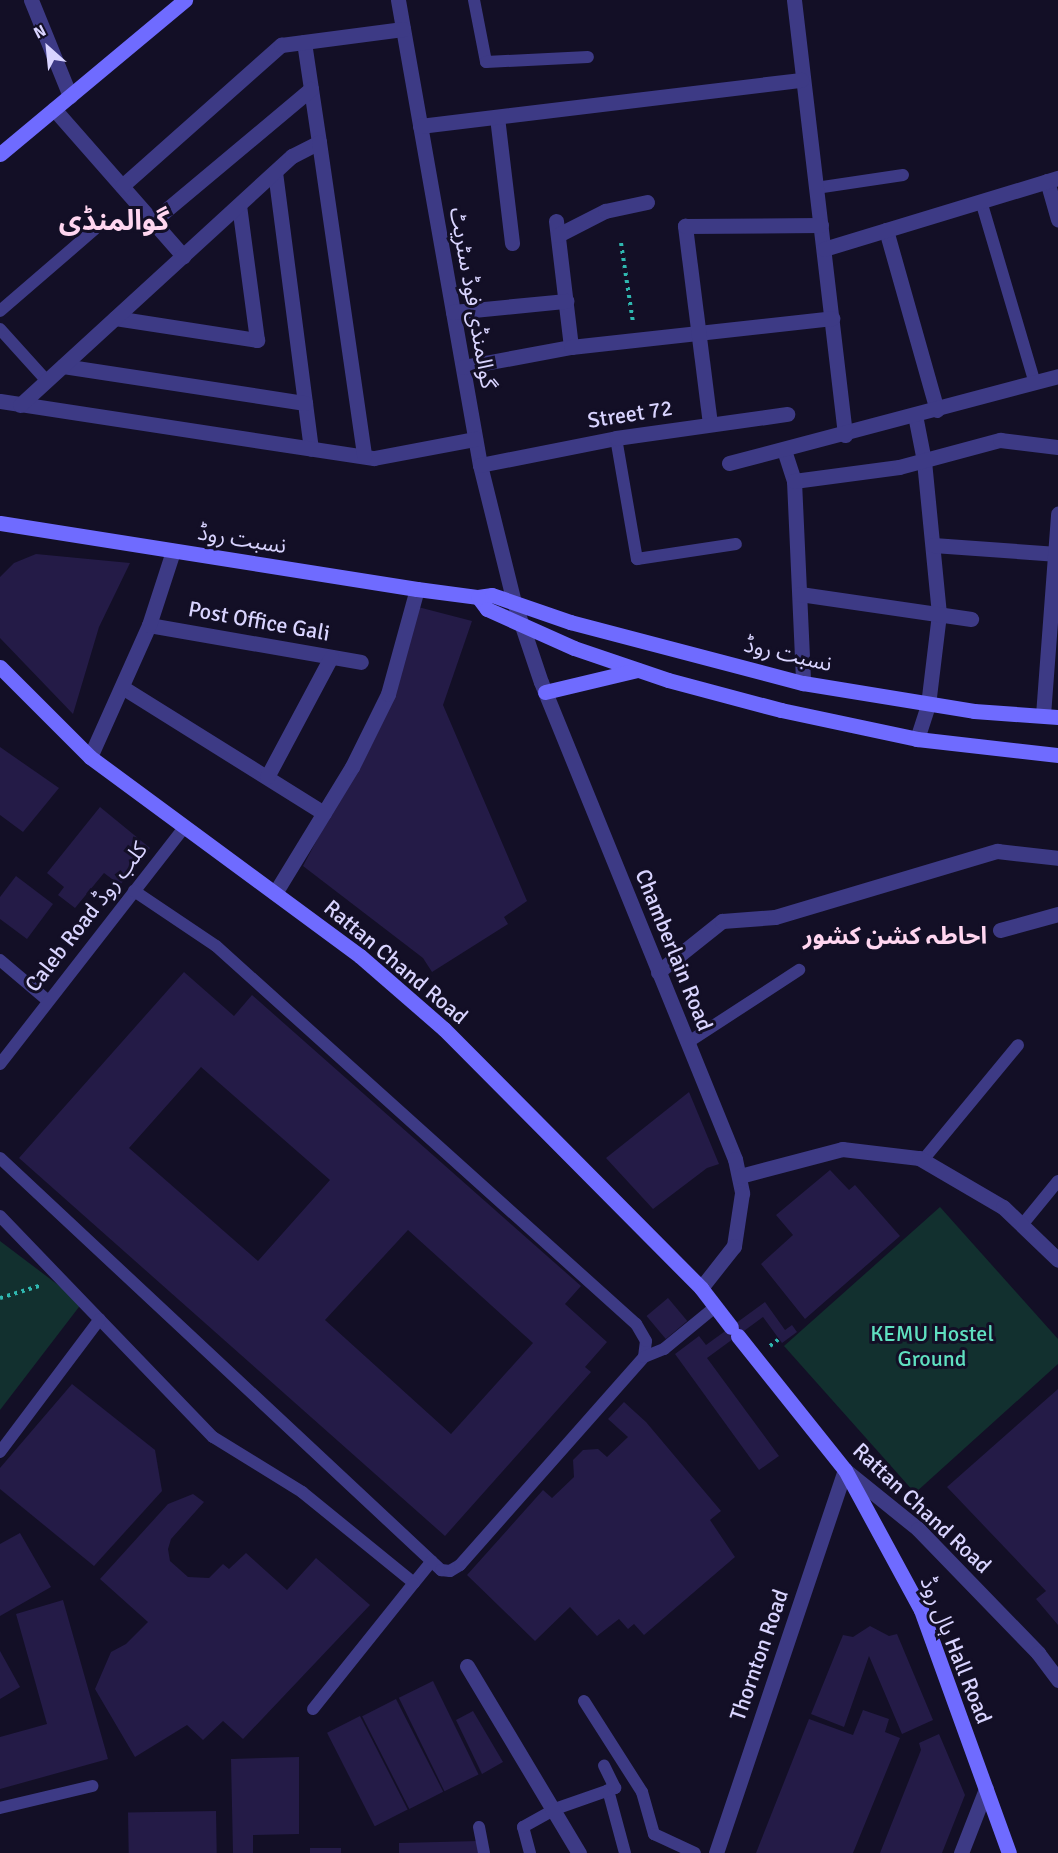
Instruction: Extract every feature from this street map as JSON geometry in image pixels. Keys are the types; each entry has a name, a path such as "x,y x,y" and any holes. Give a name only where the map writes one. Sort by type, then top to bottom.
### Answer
{"main road":[{"path":"0,154 185,0"},
{"name":"نسبت روڈ","path":"0,523 417,589 478,597 492,595 570,622 803,683 928,705 1050,716"},
{"path":"478,597 487,609 593,656 782,710 917,739 1058,755"},
{"name":"Rattan Chand Road","path":"0,667 90,756 360,956 444,1029 701,1288 845,1470"},
{"path":"545,692 640,669"},
{"name":"ہال روڈ Hall Road","path":"845,1470 921,1610 1009,1853"}],"street":[{"path":"31,0 70,96"},
{"name":"گوالمنڈی فوڈ سٹریٹ","path":"398,0 480,465 521,625"},
{"path":"794,0 801,80 824,249 845,435"},
{"path":"122,186 280,45 403,29"},
{"path":"304,42 364,456"},
{"path":"420,126 801,80"},
{"path":"153,221 311,89"},
{"path":"54,109 183,256"},
{"path":"497,117 512,243"},
{"path":"20,405 292,156 319,142"},
{"path":"275,172 311,449"},
{"path":"824,249 1052,179 1058,219"},
{"path":"571,347 557,228 605,211 647,202"},
{"path":"115,318 257,340 239,205"},
{"path":"710,424 685,226 821,225"},
{"path":"886,230 937,410"},
{"path":"453,312 566,301"},
{"path":"463,367 571,347 832,318"},
{"path":"63,366 305,404"},
{"path":"729,463 845,435 1058,376"},
{"path":"0,401 374,458 475,439"},
{"name":"Street 72","path":"480,465 616,438 788,414"},
{"path":"915,415 924,460 939,614 928,705 917,739"},
{"path":"794,481 924,460 1000,440 1058,447"},
{"path":"784,450 794,481 803,683"},
{"path":"1050,716 1058,514"},
{"path":"933,545 1056,554"},
{"path":"90,756 149,625 173,551"},
{"path":"275,893 352,767 388,694 417,589"},
{"path":"800,594 971,619"},
{"name":"Post Office Gali","path":"149,625 361,662"},
{"name":"Chamberlain Road","path":"521,625 545,692 740,1176 741,1210 734,1246 701,1288"},
{"path":"267,777 331,657"},
{"path":"122,687 324,813"},
{"path":"658,972 722,921 775,917 997,851 1058,858"},
{"path":"1000,930 1058,914"},
{"path":"740,1176 842,1149 923,1160 1003,1207 1058,1260"},
{"name":"Rattan Chand Road","path":"845,1470 918,1529 1038,1653 1058,1680"},
{"name":"Thornton Road","path":"716,1853 845,1470"},
{"path":"467,1666 555,1809 579,1853"},
{"path":"961,1853 986,1789"}],"lane":[{"path":"474,0 486,62 588,57"},
{"path":"816,188 903,175"},
{"path":"981,201 1035,383"},
{"path":"0,311 95,229"},
{"path":"0,329 47,381"},
{"path":"616,438 637,559 736,544"},
{"name":"Caleb Road کلب روڈ","path":"0,1064 47,1000 185,826"},
{"path":"134,891 216,946 627,1316 642,1331 644,1357"},
{"path":"0,960 47,1000"},
{"path":"687,1043 799,970"},
{"path":"923,1160 1018,1045"},
{"path":"0,1158 441,1570 450,1571 460,1565 644,1357 664,1349 715,1307"},
{"path":"1022,1225 1058,1181"},
{"path":"0,1216 213,1437 287,1481 414,1583"},
{"path":"0,1452 100,1319"},
{"path":"314,1708 432,1561"},
{"path":"584,1701 642,1792 654,1834 695,1853"},
{"path":"530,1853 523,1827 555,1809 615,1788 604,1765"},
{"path":"0,1808 92,1786"},
{"path":"608,1790 625,1853"},
{"path":"478,1827 484,1853"}],"path":[{"path":"621,243 636,340"},
{"path":"0,1298 21,1289 63,1281"}],"green space":[{"name":"KEMU Hostel Ground","path":"940,1207 1058,1339 1058,1364 915,1493 784,1346"},
{"path":"0,1241 82,1303 0,1410"}],"building":[{"path":"36,554 130,563 99,627 73,714 0,638 0,577 14,563"},
{"path":"418,607 472,621 443,705 527,901 504,917 508,924 432,972 423,958 303,866 395,693"},
{"path":"0,747 59,788 23,832 0,815"},
{"path":"100,807 150,848 120,885 104,873 75,908 58,895 64,887 47,873"},
{"path":"16,876 53,904 27,939 0,919 0,897"},
{"path":"184,972 234,1016 252,995 581,1286 565,1304 607,1342 585,1367 591,1372 445,1536 19,1158","holes":["201,1067 330,1180 258,1261 129,1148","408,1230 533,1343 451,1434 325,1320"]},
{"path":"689,1092 719,1164 707,1168 653,1209 606,1158"},
{"path":"830,1170 849,1190 855,1185 900,1236 805,1319 761,1264 793,1235 776,1215"},
{"path":"668,1298 687,1321 666,1339 647,1316"},
{"path":"765,1302 785,1330 792,1325 797,1332 782,1343 763,1317 707,1358 779,1456 759,1470 675,1354 699,1336 706,1345"},
{"path":"72,1384 155,1450 162,1491 94,1566 0,1489 0,1468"},
{"path":"1058,1389 1058,1625 1036,1599 1046,1591 947,1487"},
{"path":"624,1402 646,1422 721,1511 710,1520 735,1557 644,1635 634,1624 628,1629 619,1619 597,1636 570,1607 535,1641 467,1575 543,1490 552,1498 574,1477 573,1460 583,1450 598,1449 607,1457 628,1437 608,1419"},
{"path":"193,1494 204,1502 171,1539 168,1549 170,1561 188,1577 209,1578 223,1564 229,1569 246,1553 287,1590 316,1558 370,1605 243,1739 223,1721 203,1740 187,1725 135,1757 95,1689 111,1652 126,1644 148,1622 100,1579 168,1504"},
{"path":"20,1533 51,1587 0,1616 0,1544"},
{"path":"63,1600 108,1759 0,1789 0,1737 47,1724 16,1614"},
{"path":"870,1626 889,1636 897,1634 933,1720 902,1734 869,1656 844,1727 811,1714 843,1635 853,1637"},
{"path":"0,1651 20,1687 0,1699"},
{"path":"433,1681 479,1774 444,1791 399,1698"},
{"path":"396,1699 443,1792 409,1809 362,1716"},
{"path":"863,1710 889,1719 885,1732 900,1738 853,1853 756,1853 809,1719 853,1735"},
{"path":"473,1711 503,1762 482,1774 456,1720"},
{"path":"360,1716 408,1810 375,1826 327,1733"},
{"path":"939,1734 965,1795 942,1853 880,1853 921,1750 919,1743"},
{"path":"299,1757 299,1834 253,1835 253,1853 233,1853 231,1759"},
{"path":"216,1811 217,1853 129,1853 128,1813"},
{"path":"479,1841 479,1853 399,1853 399,1843"},
{"path":"310,1848 341,1848 341,1853 310,1853"}],"district":[{"name":"گوالمنڈی","path":"114,221"},
{"name":"احاطہ کشن کشور","path":"895,937"}]}
